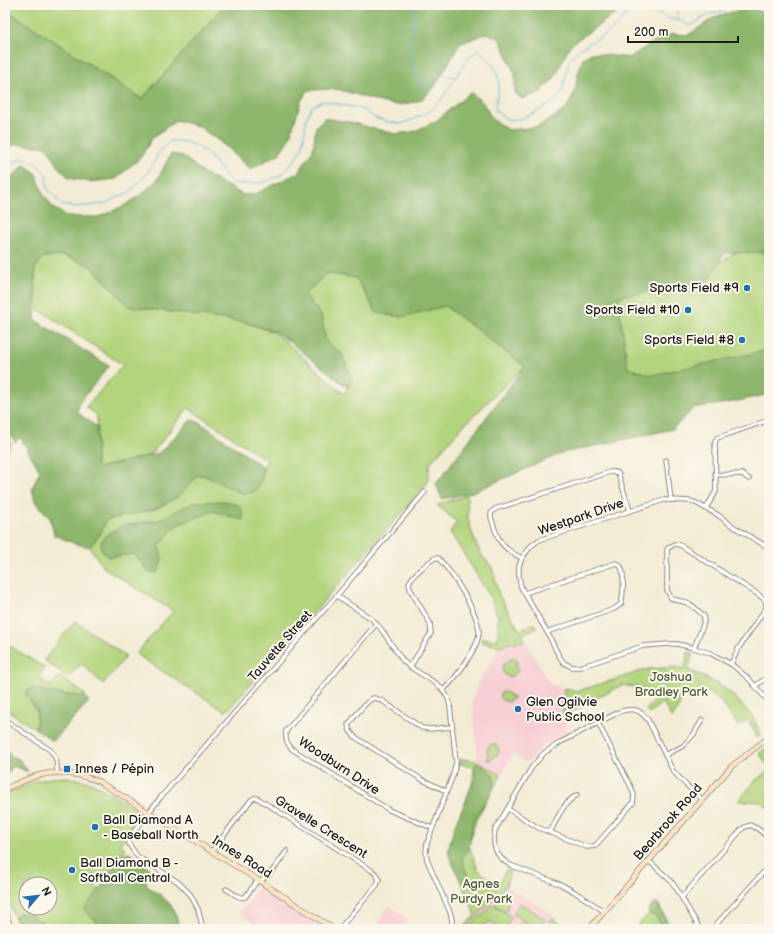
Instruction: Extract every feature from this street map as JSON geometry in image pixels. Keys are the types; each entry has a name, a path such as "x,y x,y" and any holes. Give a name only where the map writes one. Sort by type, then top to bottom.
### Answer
{"street":[{"path":"706,508 716,491 715,442 717,438 769,420"},
{"path":"666,460 671,500"},
{"path":"522,558 513,554 504,547 498,537 491,517 491,513 495,509 614,472 618,474 630,510"},
{"path":"715,475 742,474 749,478"},
{"name":"Tauvette Street","path":"203,929 198,909 190,894 178,882 137,856 129,844 128,839 160,798 426,492"},
{"name":"Westpark Drive","path":"769,548 731,525 718,515 694,502 664,500 539,540 531,546 522,558 519,566 518,577 521,587 564,663 572,667 580,666 642,646 669,644 694,648 710,653 731,664 742,672 769,702"},
{"path":"694,648 703,625 704,616 693,606 671,598 667,590 667,550 675,544 680,545 759,595 767,604 766,608 738,649 731,664"},
{"path":"410,667 431,632 430,623 410,589 409,583 428,562 438,558 450,572 473,610 478,623 478,638 473,649 454,679 443,690"},
{"path":"525,593 616,563 621,567 623,597 621,604 614,609 547,632"},
{"path":"337,596 372,619 403,661 437,684 448,698 456,762 453,775 432,828 427,843 426,852 427,860 450,912 452,929"},
{"name":"Woodburn Drive","path":"376,624 286,731 287,743 292,749 389,810 432,828"},
{"path":"755,686 769,676"},
{"path":"446,791 421,779 355,737 350,731 348,725 368,701 376,698 422,728 430,729 452,727"},
{"path":"604,911 562,885 503,861 494,846 493,838 495,830 532,767 544,752 619,712 635,709 643,714 648,720 673,770 684,784 702,799"},
{"path":"5,720 50,750 56,757 58,772"},
{"path":"665,755 684,746 694,734 702,720"},
{"path":"508,809 550,833 587,847 595,846 633,803 634,795 598,723"},
{"name":"Bearbrook Road","path":"589,929 735,763 769,737"},
{"name":"Innes Road","path":"5,789 39,775 58,772 79,775 98,781 212,851 334,929"},
{"path":"550,833 562,809 570,799 577,795"},
{"name":"Gravelle Crescent","path":"212,851 251,800 257,798 376,874 379,879 377,885 339,929"},
{"path":"682,897 742,828 750,825 758,828 769,838"},
{"path":"226,889 241,898 244,898 259,881 272,870 287,851"},
{"path":"648,861 671,882 682,897 700,929"},
{"path":"712,929 769,866"},
{"path":"5,912 11,929"}],"shaded area":[{"name":"Glen Ogilvie Public School","path":"525,640 550,684 564,688 563,716 569,732 543,746 527,763 513,754 501,775 477,761 472,702 478,683 494,658 497,646"},
{"path":"506,886 554,915 543,929 465,929"},
{"path":"259,887 324,929 262,929 239,913"},
{"path":"389,906 407,918 406,922 401,926 406,929 375,929 382,919 380,917"}],"green space":[{"path":"5,5 227,5 222,8 142,99 5,9"},
{"path":"227,5 631,5 570,45 555,77 541,92 522,99 515,93 515,74 500,39 487,33 460,44 433,89 420,101 398,105 384,103 337,89 308,90 301,101 290,137 279,154 250,169 224,145 200,127 177,120 153,137 141,157 116,179 91,182 69,178 60,169 47,147 15,144 5,152 5,9 142,99 222,8"},
{"path":"753,8 769,16 769,269 765,252 725,253 711,277 706,281 618,297 628,368 652,375 769,350 769,394 733,402 694,408 673,429 562,453 473,492 442,499 436,484 525,366 445,306 401,317 377,313 356,278 326,273 305,295 321,315 326,342 342,354 352,379 347,387 277,332 244,322 128,306 92,267 66,256 43,257 35,268 35,320 109,366 79,403 77,412 97,427 96,465 99,468 159,453 191,420 199,422 263,467 262,478 256,491 243,494 203,475 198,475 179,496 155,509 106,520 101,532 90,547 76,544 54,535 50,518 35,501 32,488 40,471 20,437 15,443 9,428 5,425 5,204 12,177 24,165 36,173 43,194 53,208 68,217 98,217 124,206 141,195 157,180 171,154 183,156 202,172 243,195 255,194 298,173 313,150 316,126 324,118 349,122 395,134 413,132 436,121 471,92 483,103 493,120 509,130 537,127 567,108 575,91 583,58 592,53 629,58 650,44 672,34 688,35 717,16"},
{"path":"769,227 769,357 650,383 622,370 609,288 697,280"},
{"path":"66,256 92,267 129,306 244,322 276,333 344,394 352,380 342,354 326,342 321,315 305,295 326,273 356,278 377,313 401,317 445,306 525,366 464,425 430,463 427,484 226,712 136,654 173,611 103,567 90,547 101,532 106,520 155,509 179,496 198,475 262,478 263,467 267,460 188,408 153,452 144,457 99,468 96,465 97,415 86,407 123,365 37,309 35,268 43,257"},
{"path":"5,425 9,428 11,445 5,454"},
{"path":"467,495 468,519 475,542 482,556 492,567 499,595 520,631 534,623 537,627 522,635 525,640 497,646 481,642 482,638 498,640 498,617 490,596 450,532 457,522 437,505"},
{"path":"225,501 238,505 242,510 243,520 213,511 175,526 159,546 162,560 158,572 148,572 135,554 108,557 101,549 101,542 108,534 122,526 159,520 194,502"},
{"path":"75,621 126,656 103,684 82,664 75,669 69,678 44,660"},
{"path":"5,643 45,668 38,677 51,686 59,676 86,695 84,697 60,694 25,693 37,711 36,729 5,709"},
{"name":"Joshua Bradley Park","path":"688,652 693,653 688,670 722,686 734,696 752,716 761,734 757,737 748,719 738,726 723,704 708,692 684,696 672,719 663,702 649,713 646,710 658,697 646,689 622,685 563,716 564,688 578,691 648,669 676,667 684,669"},
{"path":"515,658 518,663 516,664 518,670 513,676 507,676 503,672 503,665"},
{"path":"32,688 84,697 89,701 53,741 36,729 37,711 25,693"},
{"path":"503,692 508,693 513,698 508,702 502,700 499,697"},
{"path":"493,744 498,748 499,753 488,761 487,748"},
{"path":"768,747 769,749 769,767 759,753"},
{"path":"5,750 8,751 10,756 19,759 28,771 13,766 5,777"},
{"name":"Agnes Purdy Park","path":"461,759 477,761 501,775 476,820 469,845 478,870 498,886 506,870 510,871 506,886 465,929 459,929 459,927 464,927 475,915 448,851 477,767 460,764"},
{"path":"476,764 481,765 493,775 494,781 491,793 473,822 469,847 462,860 468,877 466,882 461,882 449,856 449,846 457,819 473,783 474,766"},
{"path":"769,771 769,809 761,802 738,801 757,779"},
{"path":"67,777 85,781 95,784 139,811 140,817 120,844 126,849 95,886 99,890 97,922 91,929 19,929 5,892 5,795 35,781"},
{"path":"129,853 149,868 150,874 146,882 147,886 170,904 176,915 179,929 91,929 97,922 84,910 99,890 116,862 124,855"},
{"path":"501,896 509,902 508,908 505,911 495,905"},
{"path":"520,903 545,919 538,929 529,924 533,928 532,929 517,929 520,924 526,923 513,914"},
{"path":"655,903 657,904 670,929 662,929 662,926 656,916 648,912 650,907"},
{"path":"658,903 671,929 635,929"},
{"path":"492,904 512,917 504,929 490,922 482,929 469,928 479,917 484,914"},
{"path":"18,914 18,916 32,916 39,921 42,920 39,929 20,929 15,917"},
{"path":"552,918 569,929 563,929 549,921"}],"waterway":[{"path":"415,5 414,22 409,49 414,71 419,84 424,89 427,88 439,75 455,77"},
{"path":"675,5 678,20"},
{"path":"5,168 10,163 23,158 35,163 46,174 47,188 62,205 77,207 104,204 129,192 142,180 152,166 160,150 171,141 186,142 198,147 209,155 232,183 249,184 266,182 281,175 294,161 302,148 306,118 312,106 323,101 362,109 375,118 401,124 429,112 441,100 469,57 479,50 488,59 497,73 499,85 495,110 508,120 520,119 555,101 563,90 569,61 579,49 606,34 618,25 626,14 640,10 656,12 666,18 678,20 690,26 710,14 723,11 729,5"},
{"path":"755,5 769,13"}],"place":[{"name":"Sports Field #9","path":"747,288"},
{"name":"Sports Field #10","path":"688,310"},
{"name":"Sports Field #8","path":"742,340"},
{"name":"Glen Ogilvie Public School","path":"518,709"},
{"name":"Innes / Pépin","path":"67,769"},
{"name":"Ball Diamond A - Baseball North","path":"95,827"},
{"name":"Ball Diamond B - Softball Central","path":"72,870"}]}
